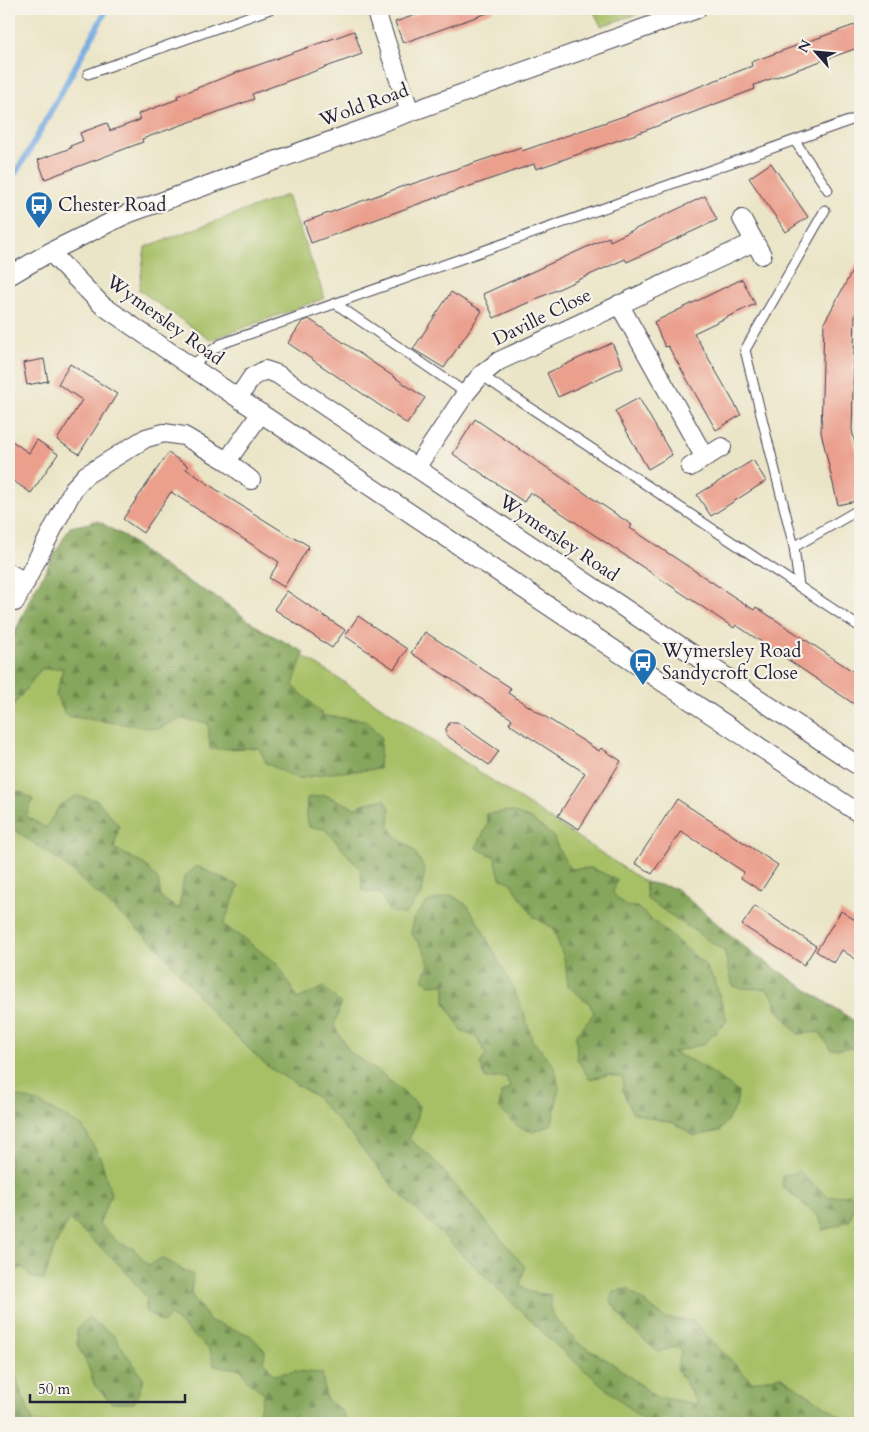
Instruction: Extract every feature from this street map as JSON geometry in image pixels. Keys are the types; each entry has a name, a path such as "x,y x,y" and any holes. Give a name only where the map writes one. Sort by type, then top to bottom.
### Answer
{"street":[{"path":"375,9 410,112"},
{"name":"Wold Road","path":"9,276 50,252 127,214 410,112 665,14 697,9"},
{"name":"Daville Close","path":"416,468 466,392 499,360 619,304 758,248 742,218"},
{"name":"Wymersley Road","path":"50,252 102,305 190,366 860,814"},
{"name":"Daville Close","path":"619,304 706,458"},
{"name":"Wymersley Road","path":"238,398 252,377 265,370 277,374 860,767"},
{"path":"227,461 261,413"},
{"path":"15,602 74,488 86,475 146,438 164,432 184,436 227,461 251,480"},
{"path":"690,467 722,447"},
{"path":"9,573 26,582"}],"lane":[{"path":"88,74 267,9"},
{"path":"190,366 221,344 860,117"},
{"path":"795,141 828,190"},
{"path":"799,586 794,547 745,350 825,210"},
{"path":"336,304 466,392"},
{"path":"482,375 860,627"},
{"path":"794,547 860,509"}],"green space":[{"path":"604,9 641,9 635,15 601,26 594,12"},
{"path":"287,195 325,298 210,340 139,290 145,247"},
{"path":"93,520 359,692 860,1025 860,1423 9,1423 9,644 27,607 45,615"},
{"path":"98,521 126,537 165,569 221,600 260,629 304,652 293,685 324,716 366,720 381,737 379,769 329,773 298,779 266,763 259,748 210,749 208,723 180,719 158,729 66,716 56,695 63,668 41,669 16,702 9,708 9,648 32,594 70,527"},
{"path":"19,791 33,799 26,816 46,828 60,805 76,796 97,800 119,826 114,848 145,865 158,880 161,898 179,909 184,877 197,866 239,886 223,925 278,965 298,999 324,987 341,1004 334,1026 350,1052 382,1074 419,1106 415,1126 409,1139 433,1159 525,1267 520,1284 529,1292 551,1295 550,1308 555,1318 578,1343 612,1363 656,1397 698,1404 677,1369 681,1350 674,1347 658,1352 631,1329 610,1300 613,1291 628,1289 665,1318 693,1321 752,1382 780,1376 847,1421 847,1423 646,1423 558,1347 396,1190 352,1136 315,1096 268,1067 216,1017 160,949 60,861 9,826 9,795"},
{"path":"325,795 355,808 363,804 385,799 390,809 389,826 396,837 413,849 425,869 421,894 405,915 389,911 380,894 362,890 361,870 325,829 309,827 306,813 307,798"},
{"path":"510,811 531,819 553,836 570,869 592,868 617,880 613,893 626,906 637,907 704,964 715,981 727,1021 704,1044 673,1052 704,1067 738,1092 736,1107 720,1131 694,1136 674,1123 632,1112 623,1092 623,1078 608,1075 589,1079 577,1059 576,1035 594,1013 589,1003 568,986 565,961 553,928 534,917 510,882 500,878 495,857 476,848 488,824 486,814"},
{"path":"645,882 675,888 753,954 860,1025 860,1050 852,1048 830,1049 820,1032 798,1034 777,1009 772,995 766,989 733,986 724,951 647,899"},
{"path":"452,895 468,906 480,926 512,986 524,1013 532,1040 555,1067 559,1089 552,1124 534,1132 518,1127 499,1108 501,1093 510,1088 506,1077 486,1079 480,1064 486,1054 477,1038 462,1031 445,1003 445,984 430,985 423,979 429,964 423,949 411,933 413,919 427,902"},
{"path":"9,1094 38,1102 83,1127 101,1159 111,1194 99,1224 119,1243 134,1249 148,1265 162,1258 193,1275 191,1294 210,1321 250,1335 265,1351 264,1361 274,1375 295,1371 322,1373 326,1399 343,1412 345,1423 289,1423 282,1419 278,1423 271,1423 258,1416 264,1393 248,1381 241,1369 214,1366 210,1350 170,1315 163,1323 145,1311 147,1298 121,1266 69,1219 55,1246 44,1280 32,1278 23,1267 12,1272 9,1284"},
{"path":"799,1171 829,1197 850,1194 857,1200 849,1221 824,1230 819,1217 782,1186 783,1176"},
{"path":"88,1317 114,1336 144,1379 134,1403 112,1403 95,1386 77,1344 77,1330"},
{"path":"9,1360 33,1422 33,1423 9,1423"}],"building":[{"path":"433,9 492,9 493,11 403,43 395,22"},
{"path":"860,23 860,47 754,85 755,89 636,134 536,169 534,164 311,243 304,222 409,184 521,147 522,151 624,116 752,66 751,62"},
{"path":"354,31 362,54 252,94 254,99 142,139 143,142 45,179 38,160 71,148 70,146 83,141 80,133 107,123 110,131 140,120 138,114 178,99 177,96"},
{"path":"771,163 808,217 786,232 749,178"},
{"path":"705,196 717,220 627,262 625,259 494,318 483,294 609,237 610,241"},
{"path":"860,257 860,317 855,314 852,430 860,466 860,500 838,505 821,432 824,323"},
{"path":"742,279 755,304 694,333 741,415 716,430 668,346 665,347 654,322"},
{"path":"451,292 482,311 444,368 413,349"},
{"path":"309,319 425,398 407,424 288,343 302,322"},
{"path":"612,343 623,367 558,397 547,373"},
{"path":"44,359 48,381 27,385 23,363"},
{"path":"70,364 117,394 79,454 57,440 82,400 58,384"},
{"path":"639,398 672,455 648,469 615,411"},
{"path":"475,419 632,525 630,528 754,610 756,607 860,676 860,708 736,625 734,628 530,492 524,502 453,454"},
{"path":"9,439 29,453 37,440 58,454 31,493 9,478"},
{"path":"168,453 188,466 186,469 226,496 309,546 284,587 269,578 279,562 171,492 143,533 123,519"},
{"path":"753,460 766,481 711,516 697,495"},
{"path":"287,591 345,630 332,648 274,609"},
{"path":"358,616 407,649 394,669 345,636"},
{"path":"425,632 511,688 508,693 599,751 601,748 621,761 579,829 558,816 585,773 509,724 512,719 411,653"},
{"path":"450,722 457,722 499,751 489,765 446,735 446,729"},
{"path":"677,799 778,865 761,891 741,878 744,872 681,831 652,874 635,863"},
{"path":"755,906 816,946 804,965 742,925"},
{"path":"841,911 860,923 860,962 842,950 834,963 816,951"}],"waterway":[{"path":"9,183 28,153 107,9"}],"place":[{"name":"Chester Road","path":"39,229"},
{"name":"Wymersley Road Sandycroft Close","path":"643,686"}]}
